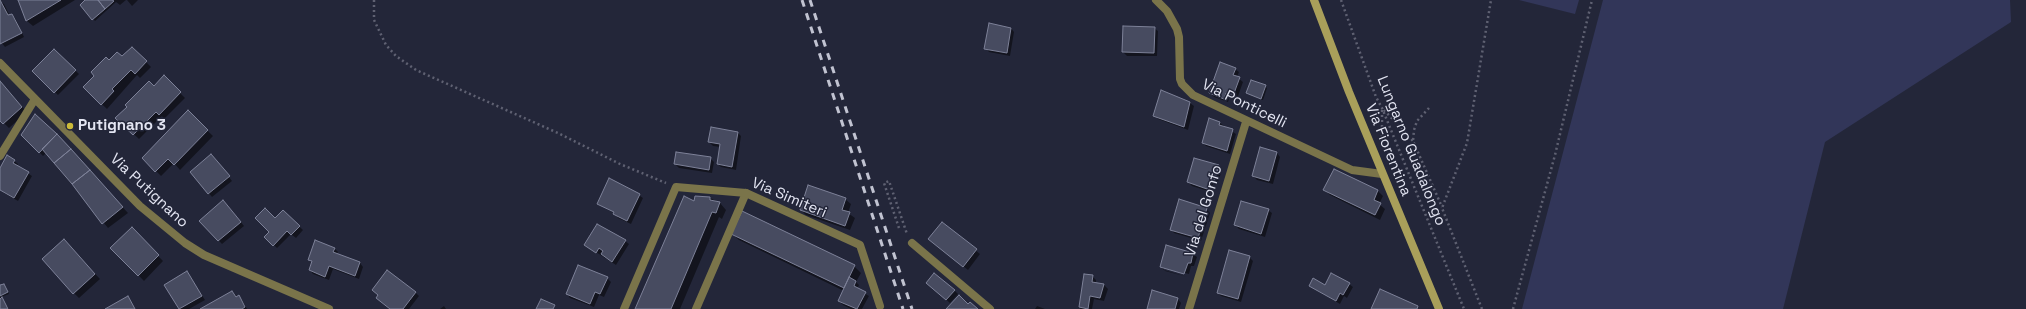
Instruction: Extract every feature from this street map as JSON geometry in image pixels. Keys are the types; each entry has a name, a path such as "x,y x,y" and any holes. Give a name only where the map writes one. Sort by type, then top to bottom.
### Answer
{"main road":[{"name":"Via Fiorentina","path":"1314,0 1382,174 1439,309"}],"street":[{"name":"Via Ponticelli","path":"1156,0 1167,11 1177,29 1179,37 1179,74 1182,84 1187,91 1201,100 1246,122 1352,170 1382,174"},
{"name":"Via Putignano","path":"0,64 140,206 185,243 204,255 329,309"},
{"path":"0,156 36,99"},
{"name":"Via del Gonfo","path":"1190,309 1246,122"},
{"name":"Via Simiteri","path":"676,187 746,193 860,245 880,306"},
{"path":"624,309 676,187"},
{"path":"696,309 746,193"},
{"path":"912,243 990,309"}],"path":[{"path":"374,0 374,20 386,45 396,56 416,70 558,133 620,164 676,187"},
{"name":"Lungarno Guadalongo","path":"1341,0 1376,97 1382,108 1464,309"},
{"path":"1442,208 1466,143 1491,0"},
{"path":"1513,309 1553,162 1592,0"},
{"path":"1382,108 1413,141 1442,208 1482,309"},
{"path":"1413,141 1417,120 1429,108"},
{"path":"899,228 884,183 889,181 912,243"}],"shaded area":[{"path":"1519,0 1579,0 1575,14"},
{"path":"1603,0 2010,0 2011,22 1825,142 1783,309 1522,309"}],"building":[{"path":"0,0 8,15 12,14 22,33 0,44"},
{"path":"18,0 61,0 26,21"},
{"path":"85,0 98,0 105,9 92,20 80,5"},
{"path":"98,0 112,0 114,1 105,9"},
{"path":"989,23 1011,28 1007,53 984,49"},
{"path":"1123,26 1155,27 1154,53 1122,52"},
{"path":"132,47 147,61 135,74 131,70 112,89 114,91 101,105 83,87 94,76 91,72 106,57 109,60 117,52 122,56"},
{"path":"54,49 76,70 54,93 32,71"},
{"path":"1220,62 1236,68 1233,75 1240,77 1233,96 1226,93 1224,99 1209,93"},
{"path":"164,75 181,92 159,115 156,112 133,135 115,118 127,107 125,105 149,81 154,86"},
{"path":"1251,80 1266,85 1261,99 1246,93"},
{"path":"0,81 22,107 3,124 0,121"},
{"path":"1161,90 1190,102 1184,127 1153,116"},
{"path":"188,110 208,130 174,165 168,159 155,172 142,158"},
{"path":"35,114 57,134 39,153 21,135"},
{"path":"1209,118 1220,122 1219,125 1233,129 1227,151 1202,143"},
{"path":"711,127 738,132 732,167 717,164 720,144 708,142"},
{"path":"57,134 71,149 54,163 42,149"},
{"path":"1260,147 1277,152 1269,181 1252,176"},
{"path":"71,149 90,170 72,184 54,163"},
{"path":"676,152 711,157 709,170 674,164"},
{"path":"211,154 230,176 208,194 190,172"},
{"path":"7,155 15,160 13,163 29,172 14,198 0,190 0,168"},
{"path":"1194,158 1219,165 1214,182 1210,181 1207,189 1187,182"},
{"path":"1334,169 1378,190 1374,200 1381,203 1375,215 1323,190"},
{"path":"90,170 123,207 102,224 72,184"},
{"path":"609,178 640,194 627,221 613,214 614,212 597,204"},
{"path":"808,185 846,198 842,210 850,212 845,226 800,210"},
{"path":"684,196 694,201 695,196 710,197 710,200 720,202 716,213 712,212 671,309 635,309"},
{"path":"1179,199 1207,208 1198,238 1170,230"},
{"path":"223,200 241,222 218,241 199,221"},
{"path":"1241,201 1269,209 1261,234 1234,225"},
{"path":"265,208 275,218 283,210 300,226 291,235 287,231 273,246 264,237 269,232 255,218"},
{"path":"742,211 855,265 844,288 731,234"},
{"path":"942,222 977,249 963,267 928,239"},
{"path":"597,224 626,240 612,262 601,254 603,251 599,248 596,253 584,245"},
{"path":"132,227 159,255 138,276 110,248"},
{"path":"64,239 95,274 73,294 42,259"},
{"path":"315,240 335,248 333,252 360,262 355,276 329,266 325,277 309,270 312,261 308,260"},
{"path":"1166,245 1193,253 1191,263 1188,263 1184,274 1160,267"},
{"path":"1229,250 1250,256 1238,299 1217,293"},
{"path":"578,265 608,277 600,294 595,292 590,304 566,294"},
{"path":"387,270 416,292 403,309 390,309 376,298 378,295 372,290"},
{"path":"187,271 202,296 179,309 164,285"},
{"path":"934,273 955,290 946,300 926,283"},
{"path":"1331,273 1350,283 1343,295 1340,293 1336,301 1309,286 1313,278 1325,285"},
{"path":"1084,274 1093,275 1092,282 1104,284 1100,298 1090,296 1088,309 1079,307"},
{"path":"849,277 856,281 854,286 866,292 857,309 838,301"},
{"path":"4,284 8,292 0,296 0,285"},
{"path":"1380,289 1418,306 1417,309 1371,309"},
{"path":"1152,290 1178,298 1175,309 1147,309"},
{"path":"232,291 236,297 239,295 245,307 242,309 200,309"},
{"path":"959,295 968,304 970,302 978,309 946,309"},
{"path":"128,296 135,309 105,309"},
{"path":"2,297 8,309 0,309 0,299"},
{"path":"541,299 555,305 553,309 536,309"}],"railway":[{"path":"802,0 903,309"},
{"path":"810,0 912,309"}],"place":[{"name":"Putignano 3","path":"70,126"}]}
